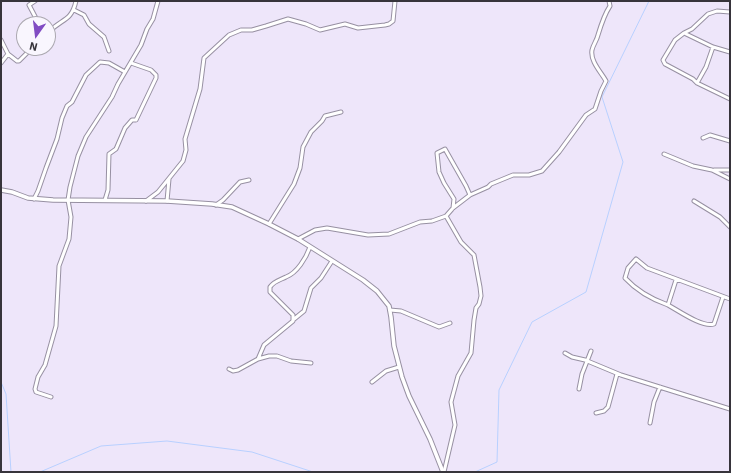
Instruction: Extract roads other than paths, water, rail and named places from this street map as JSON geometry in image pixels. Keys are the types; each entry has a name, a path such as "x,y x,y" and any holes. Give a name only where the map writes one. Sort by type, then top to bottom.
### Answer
{"street":[{"path":"35,1 29,5 35,16"},
{"path":"56,26 70,17 74,10 76,1"},
{"path":"51,398 36,392 35,389 39,374 45,365 56,326 59,266 70,234 71,217 68,200 70,183 80,149 141,45 147,29 153,19 158,1"},
{"path":"146,201 158,192 178,168 185,154 185,139 200,89 204,58 229,35 241,30 252,30 291,19 320,30 346,24 358,28 385,25 393,21 395,1"},
{"path":"298,239 315,230 327,228 368,235 389,234 420,222 432,221 446,216 453,208 470,195 513,176 528,175 542,171 559,152 586,115 595,109 606,81 593,60 592,50 604,20 605,13 610,6 609,1"},
{"path":"74,10 84,15 89,24 104,38 109,51"},
{"path":"730,12 713,12 708,14 692,29 674,40 662,60 665,64 730,100"},
{"path":"684,33 713,47 730,52"},
{"path":"1,40 8,54 18,61 23,56"},
{"path":"698,83 706,67 713,47"},
{"path":"1,64 8,54"},
{"path":"34,199 67,106 72,102 86,75 100,62 109,63 125,72"},
{"path":"105,200 108,190 109,154 116,149 125,128 132,120 136,120 156,78 156,75 151,70 131,63"},
{"path":"269,224 294,184 300,168 303,147 311,132 325,116 341,112"},
{"path":"703,138 710,135 730,141"},
{"path":"453,208 454,199 444,183 440,172 437,153 445,149 470,195"},
{"path":"664,154 693,166 712,170 730,170"},
{"path":"712,170 730,179"},
{"path":"167,201 169,178"},
{"path":"216,205 224,200 240,182 249,180"},
{"path":"1,190 34,199 167,201 232,207 298,239 377,291 386,302 390,310 394,346 399,367 409,396 430,438 443,472"},
{"path":"694,201 720,217 730,227"},
{"path":"443,472 455,425 451,402 458,376 471,353 476,308 479,304 481,296 474,255 461,242 446,216"},
{"path":"293,320 293,315 270,292 270,287 272,284 294,272 310,247"},
{"path":"723,297 714,324 710,325 695,320 634,289 625,278 628,268 636,259 647,268 676,280 723,297 730,300"},
{"path":"258,360 264,345 304,311 311,288 321,278 332,261"},
{"path":"668,305 676,280"},
{"path":"390,310 401,311 439,328 450,323"},
{"path":"579,389 582,374 591,351"},
{"path":"565,353 617,374 730,409"},
{"path":"229,369 233,371 238,370 269,356 277,356 291,361 311,363"},
{"path":"372,382 386,371 399,367"},
{"path":"596,413 604,411 608,407 617,374"},
{"path":"650,423 654,402 660,387"}],"waterway":[{"path":"475,472 497,462 499,390 532,322 586,292 623,162 602,97 649,1"},
{"path":"1,382 6,394 11,472"},
{"path":"40,472 101,446 167,441 252,452 313,472"}]}
